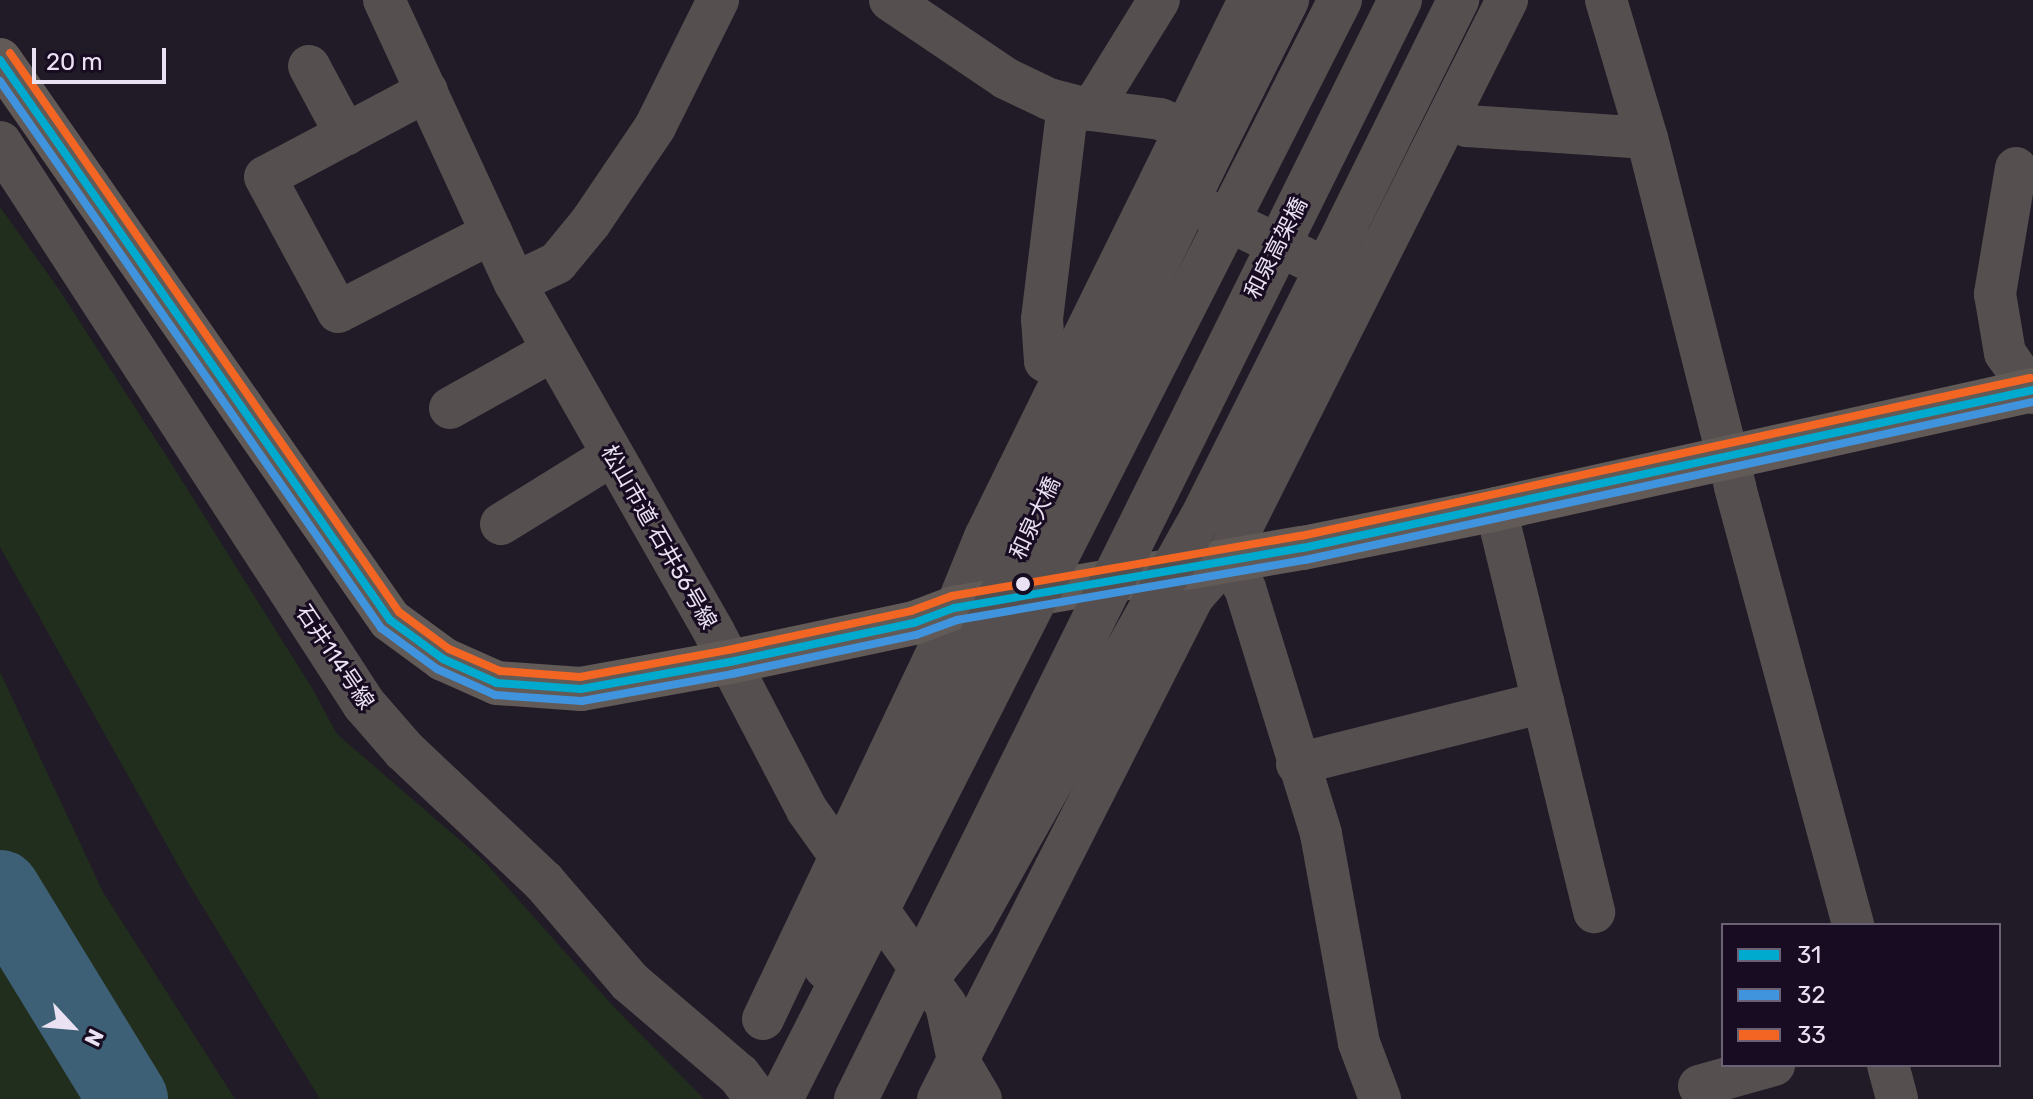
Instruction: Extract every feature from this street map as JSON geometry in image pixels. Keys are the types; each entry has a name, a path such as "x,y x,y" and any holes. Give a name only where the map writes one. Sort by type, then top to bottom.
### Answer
{"main road":[{"path":"0,60 390,620 443,659 497,683 581,689 730,662 914,623 954,608 1303,548 1496,509 2032,391"}],"street":[{"name":"松山市道 石井56号線","path":"384,0 515,283 730,662 807,810 842,854 946,1005 958,1060 981,1099"},
{"path":"515,283 557,263 590,223 655,127 718,0"},
{"path":"890,0 1005,78 1079,108 1160,119 1198,139"},
{"path":"1067,371 1045,361 1042,319 1079,108 1159,0"},
{"path":"1198,139 1249,0"},
{"path":"763,1019 842,854 985,537 1156,185 1198,139 1288,0"},
{"name":"和泉大橋","path":"788,1084 1103,471 1340,0"},
{"name":"和泉高架橋","path":"895,1020 1400,0"},
{"path":"856,1099 895,1020 974,921 1200,519 1458,0"},
{"path":"938,1099 1193,597 1226,559 1507,0"},
{"path":"1606,0 1647,138 1728,457 1852,923"},
{"path":"309,66 346,135"},
{"path":"427,91 265,177 338,312 492,233"},
{"path":"1449,116 1467,126 1647,138"},
{"name":"和泉大橋","path":"788,1084 825,969 1066,453 1198,139"},
{"name":"石井114号線","path":"0,143 364,704 404,750 544,882 630,982 739,1075 757,1099"},
{"path":"2016,168 1995,294 2005,353 2032,391"},
{"path":"1156,185 1364,287"},
{"path":"450,408 552,351"},
{"path":"501,524 611,456"},
{"path":"1496,509 1594,912"},
{"path":"1226,559 1245,588 1321,834 1359,1043 1380,1099"},
{"path":"1297,764 1543,702"},
{"path":"1699,1086 1767,1067"},
{"path":"1889,1067 1897,1099"}],"green space":[{"path":"0,207 58,288 176,471 312,688 337,734 484,861 613,1006 704,1099 320,1099 187,881 0,547"},
{"path":"0,672 103,892 235,1099 0,1099"}],"waterway":[{"path":"0,890 128,1099"}],"transit line":[{"name":"33","path":"10,53 399,612 449,649 500,671 580,677 728,650 911,611 952,596 1301,536 2030,378"},
{"name":"31","path":"0,60 390,620 443,659 497,683 581,689 730,662 914,623 954,608 1303,548 2033,390"},
{"name":"32","path":"0,81 381,628 437,669 495,695 582,701 732,674 916,635 957,620 1305,560 2033,402"}]}
